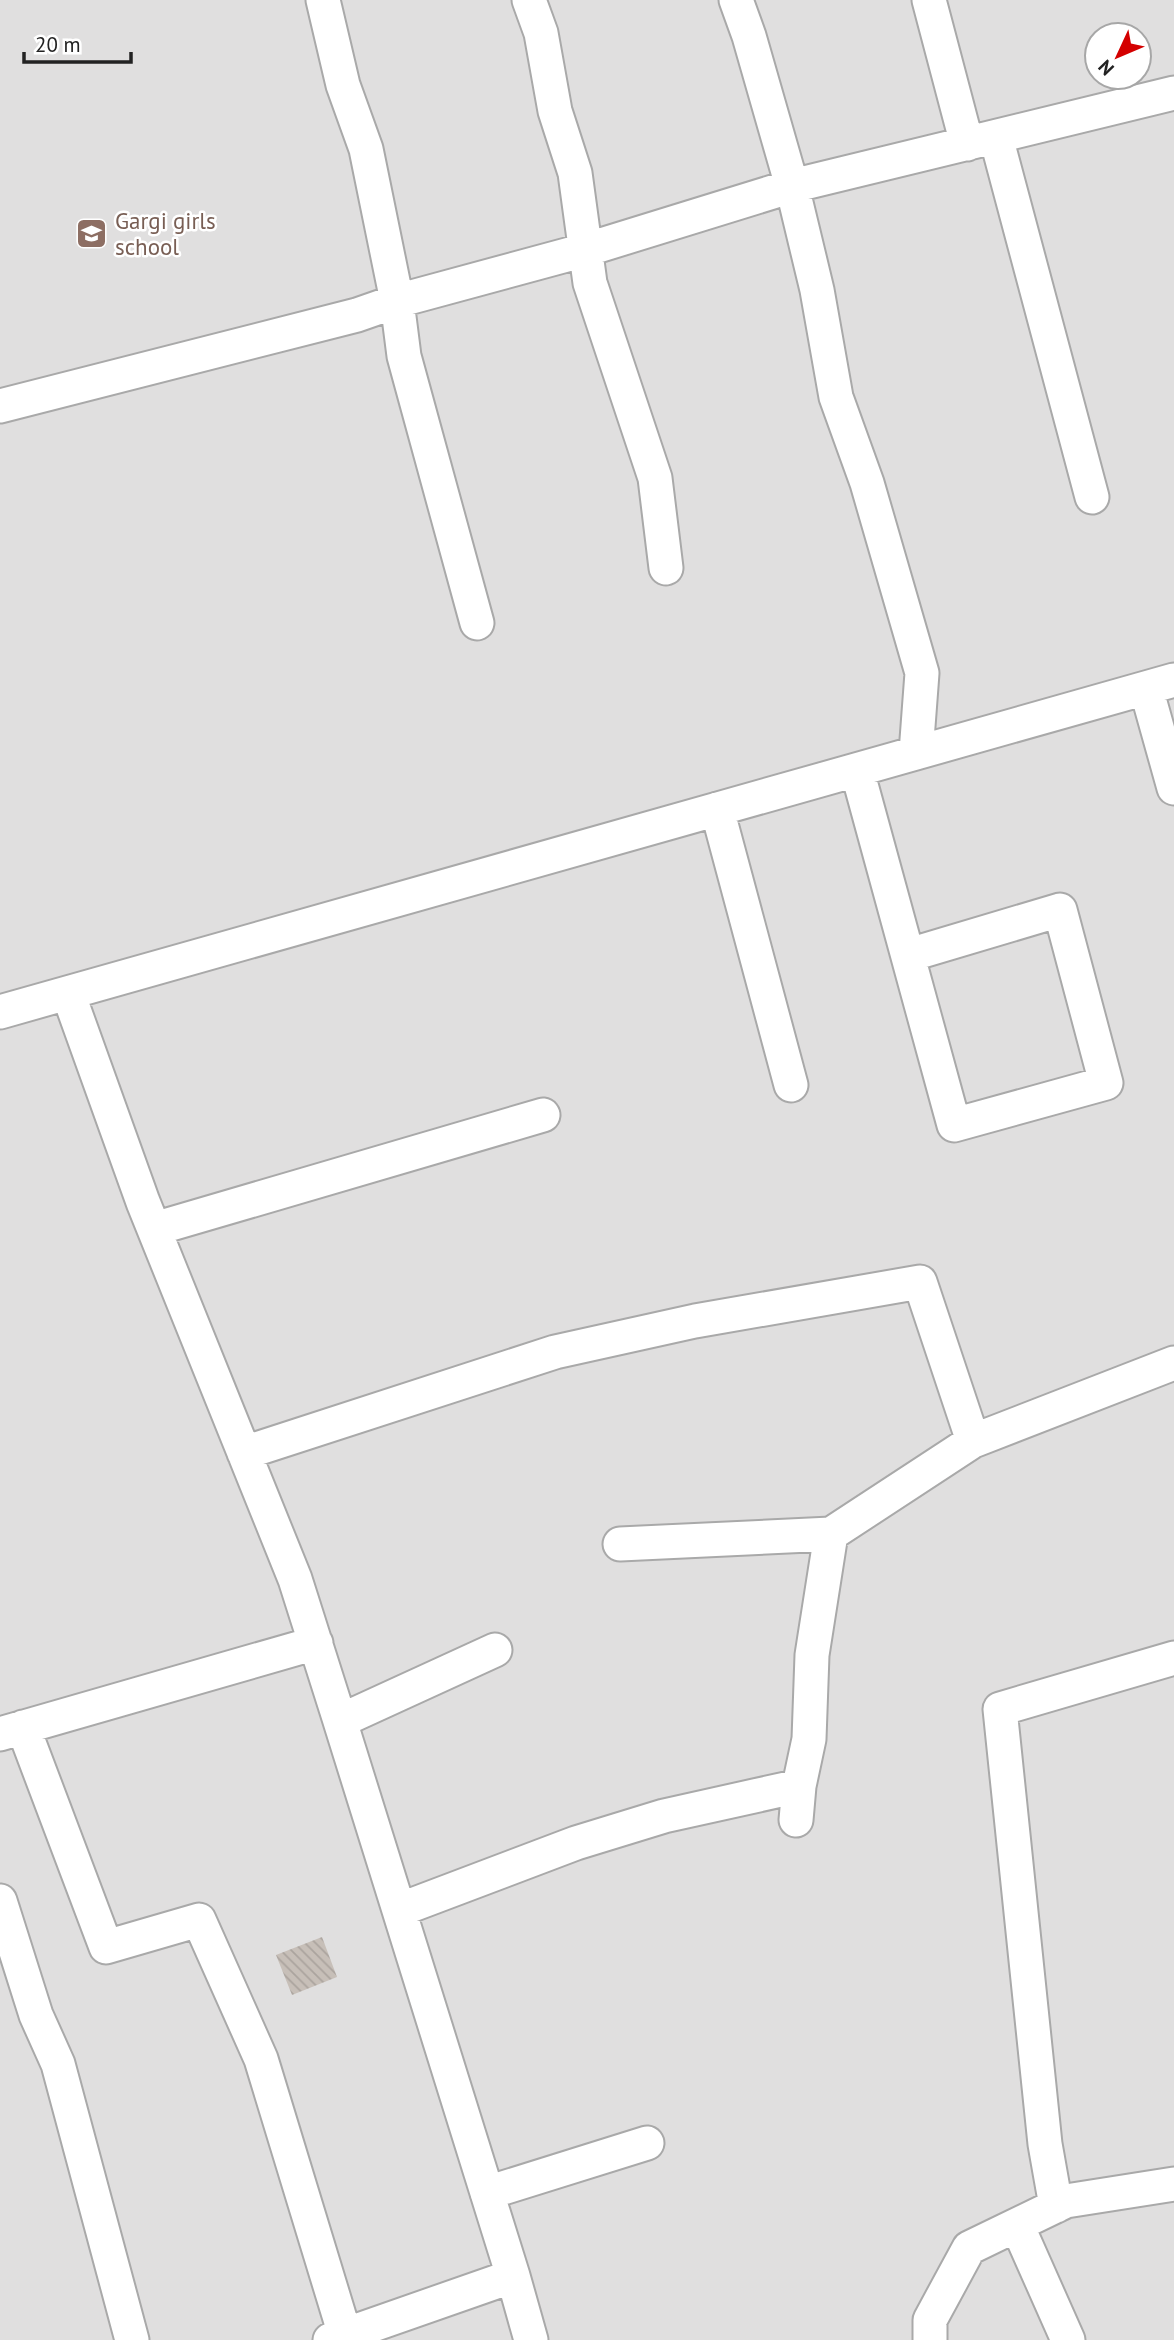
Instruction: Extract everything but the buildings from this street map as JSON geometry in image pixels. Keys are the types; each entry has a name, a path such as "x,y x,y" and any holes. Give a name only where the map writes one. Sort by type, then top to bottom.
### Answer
{"street":[{"path":"323,0 343,85 366,149 397,301 404,356 477,623"},
{"path":"529,0 541,33 555,111 575,173 590,283 655,478 666,568"},
{"path":"736,0 792,186 817,290 836,397 867,483 922,673 916,753"},
{"path":"929,0 981,140 1092,497"},
{"path":"0,406 344,319 397,301 585,250 792,186 1174,93"},
{"path":"0,1012 1160,684 1174,788"},
{"path":"857,769 954,1125 1106,1083 1059,910 909,955"},
{"path":"718,809 791,1085"},
{"path":"68,993 154,1229 295,1579 531,2340"},
{"path":"154,1229 543,1115"},
{"path":"244,1453 555,1352 695,1321 920,1282 972,1441"},
{"path":"620,1544 831,1534 972,1441 1174,1363"},
{"path":"796,1820 799,1786 809,1738 812,1655 831,1534"},
{"path":"316,1643 11,1731 106,1947 199,1920 261,2059 338,2337 513,2276"},
{"path":"340,1721 495,1650"},
{"path":"1056,2206 1045,2144 1000,1709 1174,1658"},
{"path":"399,1910 576,1843 664,1816 799,1786"},
{"path":"0,1901 36,2015 58,2064 132,2340"},
{"path":"487,2193 648,2143"},
{"path":"930,2340 930,2320 969,2248 1066,2201 1174,2184"},
{"path":"1017,2225 1068,2340"}],"shaded area":[{"path":"0,0 1174,0 1174,2340 0,2340"}],"place":[{"name":"Gargi girls school","path":"92,233"}]}
